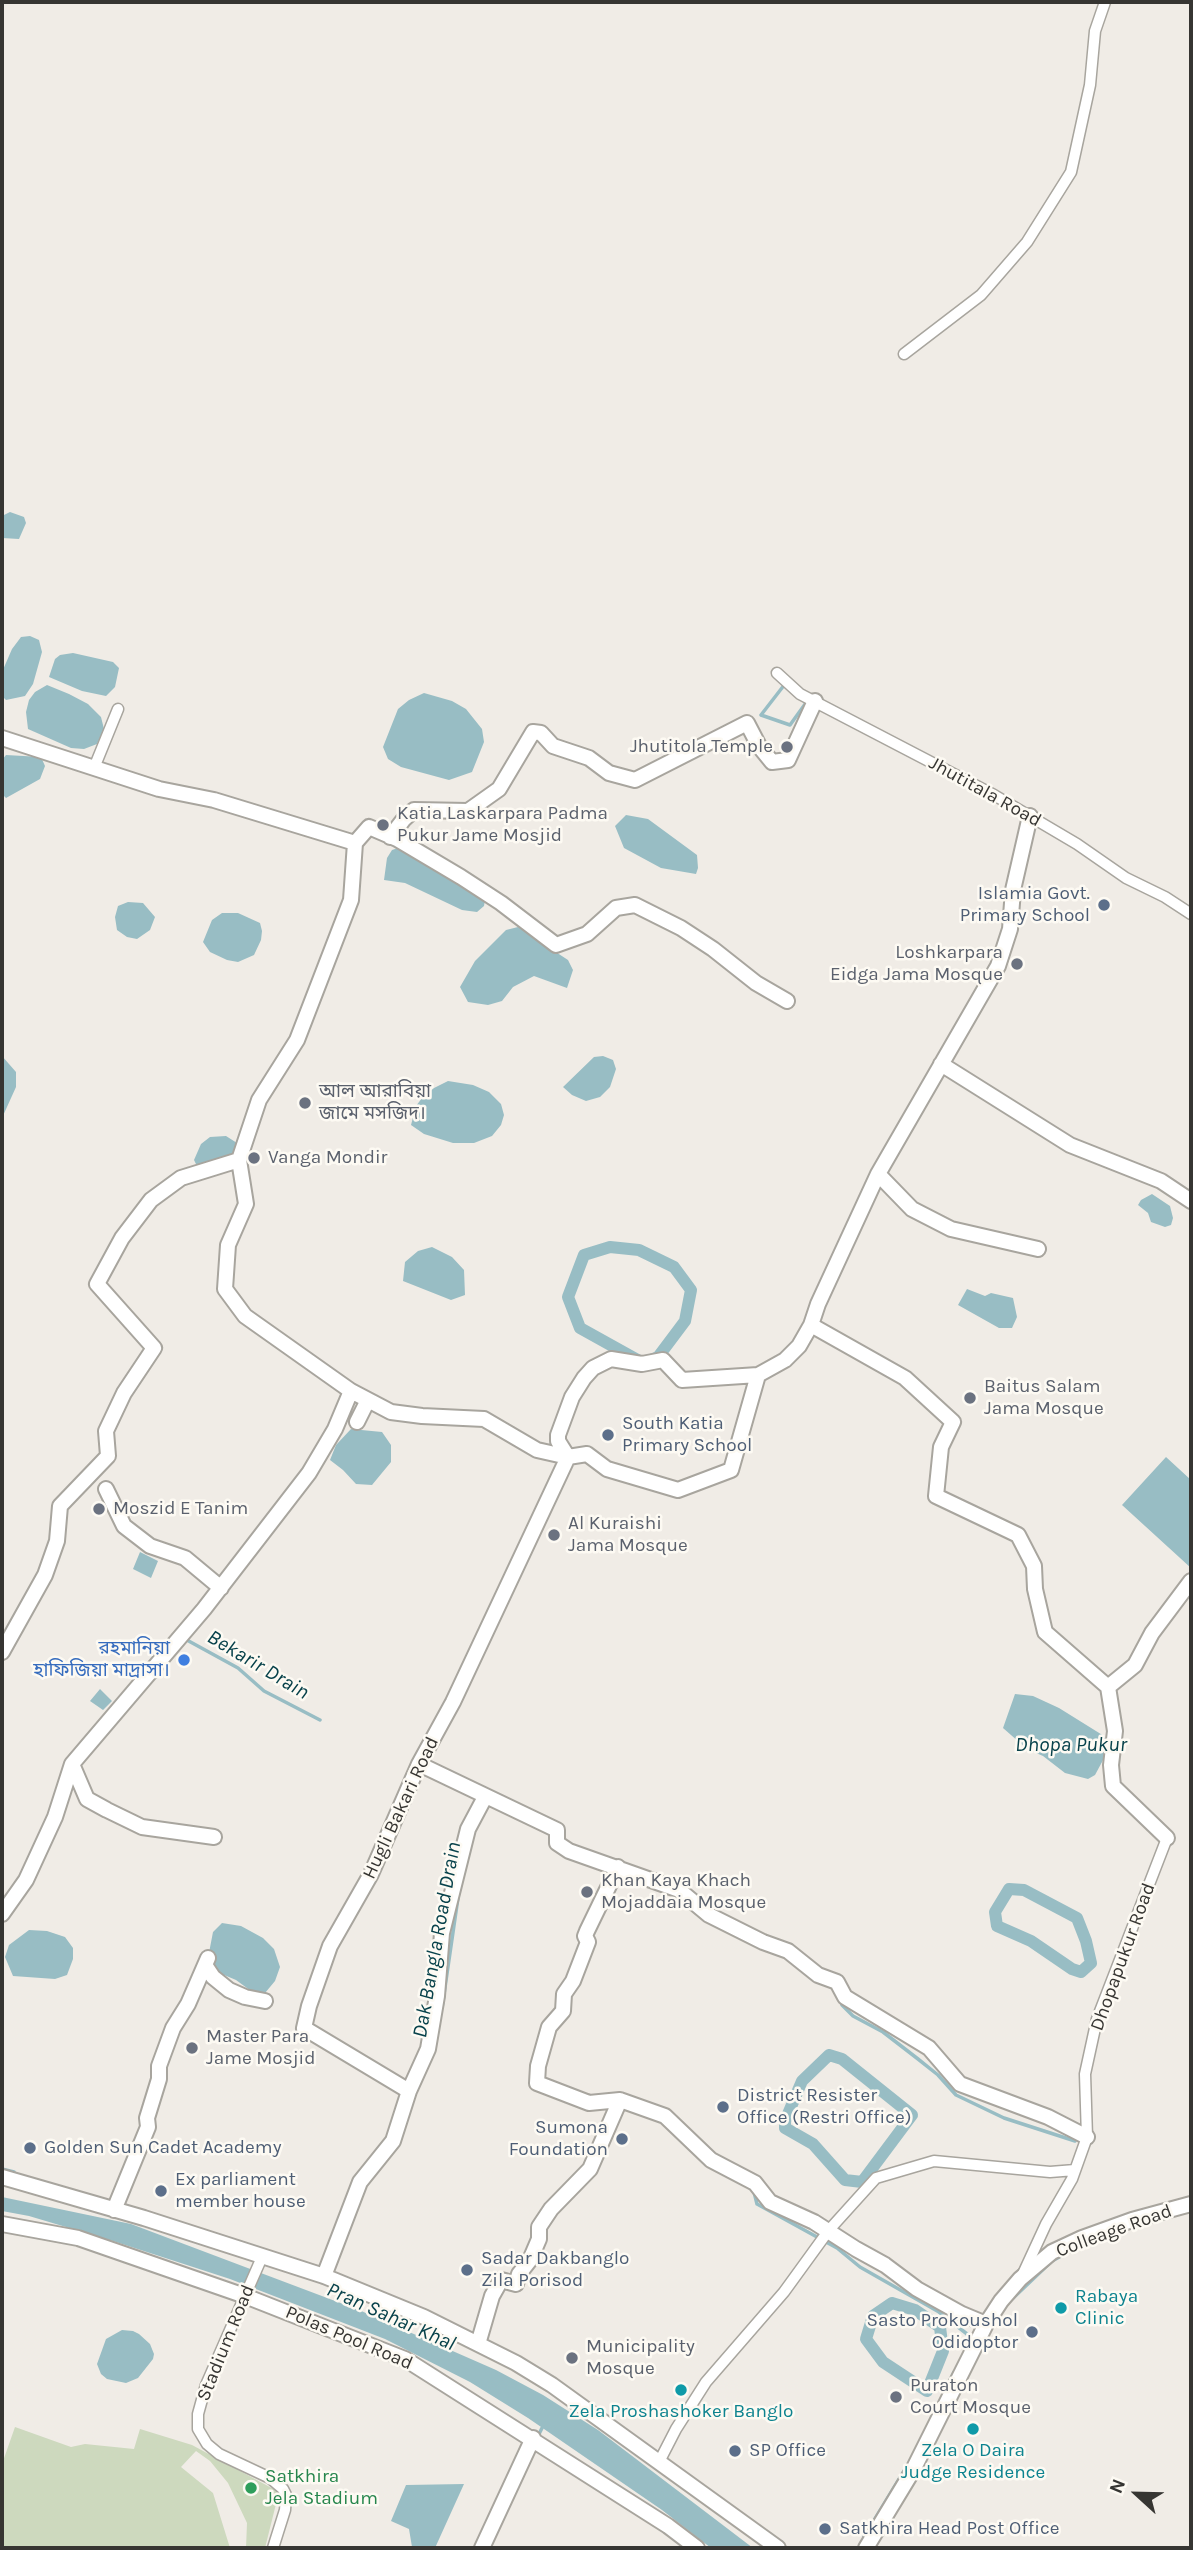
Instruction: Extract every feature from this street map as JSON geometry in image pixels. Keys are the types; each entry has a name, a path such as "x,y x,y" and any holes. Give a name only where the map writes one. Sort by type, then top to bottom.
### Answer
{"street":[{"path":"904,354 981,295 1027,242 1071,172 1090,85 1095,31 1105,2"},
{"name":"Jhutitala Road","path":"777,673 800,694 952,772 1077,844 1126,878 1165,897 1191,914"},
{"path":"390,838 414,810 468,811 499,789 533,732 541,733 553,746 589,758 609,773 635,780 747,723 759,746 772,762 788,760 816,701"},
{"path":"94,768 118,709"},
{"path":"2,738 159,789 214,800 355,843"},
{"path":"568,1457 558,1441 558,1435 572,1397 593,1368 611,1359 642,1363 663,1360 682,1380 758,1375 785,1360 799,1346 811,1325 818,1304 878,1174 907,1128 998,966 1010,929 1013,890 1030,816"},
{"path":"758,1375 731,1470 678,1490 607,1469 587,1454 568,1457 537,1450 484,1419 391,1412 351,1391 245,1316 226,1289 228,1245 246,1204 239,1160 259,1100 298,1040 351,900 355,843 369,827 407,845 501,903 556,945 587,934 616,908 635,905 681,928 713,949 755,983 787,1001"},
{"path":"941,1064 1070,1145 1161,1181 1191,1201"},
{"path":"3,1648 45,1575 57,1541 60,1506 108,1455 106,1431 124,1393 154,1348 97,1284 122,1238 152,1200 181,1178 239,1160"},
{"path":"878,1174 912,1209 951,1229 1038,1249"},
{"path":"811,1325 905,1378 953,1422 941,1447 936,1496 1018,1535 1034,1566 1035,1590 1045,1632 1108,1687 1135,1665 1152,1633 1191,1581"},
{"path":"2,1914 26,1880 55,1817 72,1764 89,1748 221,1588 309,1473 335,1429 351,1391"},
{"path":"358,1422 368,1400"},
{"name":"Hugli Bakari Road","path":"409,2091 304,2028 309,2006 330,1946 371,1874 419,1764 453,1702 568,1457"},
{"path":"106,1489 124,1525 150,1546 185,1558 221,1588"},
{"name":"Dhopapukur Road","path":"1020,2279 1075,2170 1087,2137 1085,2074 1097,2019 1167,1838 1113,1786 1111,1765 1115,1731 1108,1687"},
{"path":"72,1764 87,1799 107,1810 142,1827 214,1838"},
{"path":"419,1764 557,1830 557,1843 569,1851 679,1890 709,1914 763,1942 788,1951 818,1975 837,1982 845,1997 929,2048 960,2084 1048,2117 1087,2137"},
{"path":"324,2276 360,2182 393,2141 409,2091 428,2049 437,1996 442,1933 468,1829 485,1797"},
{"path":"618,1867 585,1936 588,1942 573,1982 564,1994 563,2011 549,2027 536,2076 537,2082 589,2103 620,2100 665,2116 711,2161 755,2183 770,2202 829,2230 885,2265 917,2289 962,2314 986,2323"},
{"path":"114,2210 148,2127 147,2118 159,2080 159,2066 173,2028 188,2004 206,1962 213,1977 229,1990 265,2001"},
{"path":"478,2344 492,2296 501,2280 516,2284 539,2239 539,2227 551,2209 590,2169 620,2100"},
{"path":"659,2462 706,2382 784,2292 829,2230 876,2178 934,2161 1050,2172 1075,2170"},
{"path":"2,2177 324,2276 424,2317 552,2385 778,2548"},
{"name":"Colleage Road","path":"866,2548 912,2472 986,2323 1020,2279 1052,2252 1082,2238 1132,2220 1191,2204"},
{"name":"Polas Pool Road","path":"2,2224 78,2238 245,2296 405,2359 533,2438 668,2526 697,2548"},
{"name":"Stadium Road","path":"262,2257 206,2385 198,2414 198,2429 207,2444 219,2454 270,2478 283,2489 286,2495 285,2510 273,2548"},
{"path":"482,2548 533,2438"}],"green space":[{"path":"15,2427 71,2447 85,2444 134,2449 140,2429 192,2445 279,2492 265,2548 246,2548 247,2523 228,2483 210,2461 196,2451 181,2467 213,2493 230,2548 2,2548 2,2464"}],"water":[{"path":"10,512 24,517 26,523 19,539 2,538 2,516"},
{"path":"30,636 39,640 42,652 33,684 25,696 6,700 2,696 2,672 12,649 21,637"},
{"path":"73,653 113,662 119,668 115,687 106,696 82,691 49,677 55,659 60,655"},
{"path":"47,685 88,704 101,717 104,729 97,744 84,749 71,748 28,729 26,712 29,700 35,692"},
{"path":"424,693 452,701 466,709 482,729 484,742 472,772 449,780 401,767 388,759 383,747 398,709"},
{"path":"6,755 41,757 45,766 40,779 6,798 2,794 2,760"},
{"path":"626,815 648,819 697,855 696,874 661,868 624,848 615,826"},
{"path":"407,848 485,900 484,906 477,912 462,910 405,883 384,880 387,858 392,850"},
{"path":"128,902 143,903 155,917 150,930 137,939 127,937 117,930 115,917 118,906"},
{"path":"222,913 238,913 260,923 261,940 254,955 238,962 210,952 203,942 212,920"},
{"path":"518,927 532,932 539,941 568,960 573,970 567,988 534,976 513,987 502,1001 488,1005 468,1002 460,987 475,961 506,930"},
{"path":"2,1056 16,1072 16,1087 2,1118"},
{"path":"603,1056 613,1060 616,1069 610,1087 600,1097 586,1101 572,1095 563,1087 594,1057"},
{"path":"448,1081 473,1085 489,1092 501,1104 504,1115 501,1125 492,1136 474,1143 453,1143 424,1134 411,1125 416,1106 422,1098"},
{"path":"226,1136 237,1143 241,1150 239,1159 200,1172 194,1160 201,1144 210,1137"},
{"path":"1152,1194 1170,1206 1173,1218 1171,1225 1165,1227 1151,1222 1148,1213 1138,1205"},
{"path":"432,1247 452,1257 464,1270 465,1295 451,1300 403,1281 405,1262 418,1251"},
{"path":"967,1289 985,1296 991,1293 1013,1298 1017,1317 1012,1328 999,1328 958,1305"},
{"path":"351,1429 382,1432 391,1445 391,1462 372,1485 356,1484 330,1460 336,1445"},
{"path":"1166,1457 1191,1480 1191,1568 1122,1505"},
{"path":"140,1552 158,1561 151,1578 133,1569"},
{"path":"100,1689 112,1701 103,1710 90,1701"},
{"name":"Dhopa Pukur","path":"1015,1694 1033,1696 1059,1708 1104,1736 1109,1749 1095,1775 1088,1779 1065,1773 1043,1756 1027,1749 1003,1728"},
{"path":"222,1923 241,1926 263,1938 274,1949 280,1967 275,1981 265,1993 251,1991 236,1980 217,1972 208,1958 213,1932"},
{"path":"29,1930 47,1931 65,1937 73,1948 73,1959 67,1975 55,1979 13,1976 5,1957 9,1945"},
{"path":"2,2197 131,2224 359,2310 496,2370 543,2395 598,2430 753,2548 711,2548 662,2510 528,2418 470,2382 385,2339 230,2279 113,2241 29,2216 2,2211"},
{"path":"122,2330 139,2334 150,2344 154,2354 138,2378 126,2383 107,2379 101,2374 97,2364 106,2339"},
{"path":"464,2484 435,2548 412,2547 409,2529 391,2521 406,2485"}],"waterway":[{"path":"785,684 761,715 790,725 808,700"},
{"path":"610,1247 639,1250 674,1267 691,1290 685,1321 658,1357 643,1363 580,1328 568,1297 584,1255 610,1247"},
{"name":"Bekarir Drain","path":"185,1639 238,1668 264,1691 320,1720"},
{"path":"1009,1889 1024,1890 1077,1918 1091,1963 1081,1972 1072,1969 1031,1941 997,1926 995,1912 1009,1889"},
{"name":"Dak Bangla Road Drain","path":"442,2008 459,1891"},
{"path":"842,2005 853,2016 883,2032 918,2059 938,2075 956,2095 1004,2118 1075,2141"},
{"path":"829,2055 842,2059 912,2115 862,2182 845,2180 813,2144 785,2128 785,2121 802,2081 829,2055"},
{"path":"2,2169 14,2172"},
{"path":"754,2192 757,2204 837,2248 860,2267 939,2312 967,2334"},
{"path":"1010,2301 1052,2261 1074,2249"},
{"path":"892,2303 915,2310 940,2327 943,2351 927,2391 883,2362 866,2339 873,2316 892,2303"},
{"path":"947,2387 954,2372"},
{"path":"538,2436 542,2428"},
{"path":"864,2537 907,2466"}],"place":[{"name":"Jhutitola Temple","path":"787,747"},
{"name":"Katia Laskarpara Padma Pukur Jame Mosjid","path":"383,825"},
{"name":"Islamia Govt. Primary School","path":"1104,905"},
{"name":"Loshkarpara Eidga Jama Mosque","path":"1017,964"},
{"name":"আল আরাবিয়া জামে মসজিদ।","path":"305,1103"},
{"name":"Vanga Mondir","path":"254,1158"},
{"name":"Baitus Salam Jama Mosque","path":"970,1398"},
{"name":"South Katia Primary School","path":"608,1435"},
{"name":"Moszid E Tanim","path":"99,1509"},
{"name":"Al Kuraishi Jama Mosque","path":"554,1535"},
{"name":"রহমানিয়া হাফিজিয়া মাদ্রাসা।","path":"184,1660"},
{"name":"Khan Kaya Khach Mojaddaia Mosque","path":"587,1892"},
{"name":"Master Para Jame Mosjid","path":"192,2048"},
{"name":"District Resister Office (Restri Office)","path":"723,2107"},
{"name":"Sumona Foundation","path":"622,2139"},
{"name":"Golden Sun Cadet Academy","path":"30,2148"},
{"name":"Ex parliament member house","path":"161,2191"},
{"name":"Sadar Dakbanglo Zila Porisod","path":"467,2270"},
{"name":"Rabaya Clinic","path":"1061,2308"},
{"name":"Sasto Prokoushol Odidoptor","path":"1032,2332"},
{"name":"Municipality Mosque","path":"572,2358"},
{"name":"Zela Proshashoker Banglo","path":"681,2390"},
{"name":"Puraton Court Mosque","path":"896,2397"},
{"name":"Zela O Daira Judge Residence","path":"973,2429"},
{"name":"SP Office","path":"735,2451"},
{"name":"Satkhira Jela Stadium","path":"251,2488"},
{"name":"Satkhira Head Post Office","path":"825,2529"}],"water label":[{"name":"Pran Sahar Khal","path":"391,2317"}]}
